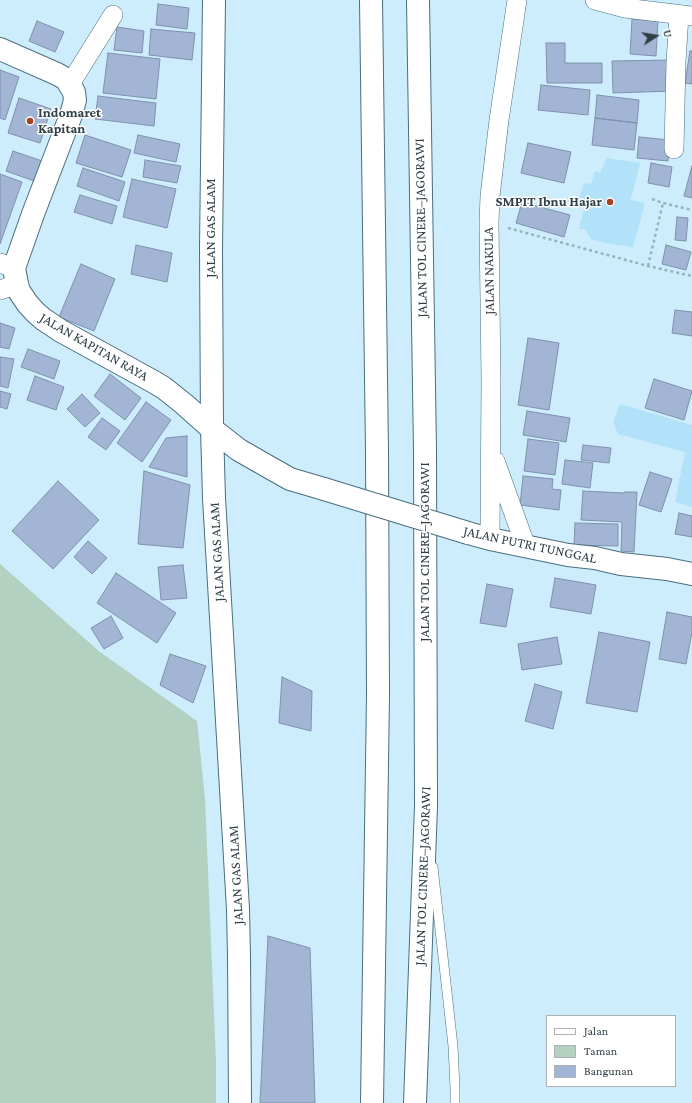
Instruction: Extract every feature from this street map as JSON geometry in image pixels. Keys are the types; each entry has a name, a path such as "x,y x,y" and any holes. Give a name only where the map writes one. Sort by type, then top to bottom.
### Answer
{"main road":[{"name":"JALAN GAS ALAM","path":"214,0 211,193 212,429 216,556 240,956 240,1103"},
{"path":"371,0 377,459 378,687 372,1103"},
{"name":"JALAN TOL CINERE–JAGORAWI","path":"415,1103 426,806 425,451 418,0"},
{"path":"0,49 57,74 66,79 70,84"},
{"name":"JALAN KAPITAN RAYA","path":"70,84 74,92 75,100 71,114 25,236 8,276 20,291 26,303 43,319 61,331 159,385 239,450 290,479 324,489"},
{"name":"JALAN PUTRI TUNGGAL","path":"324,489 468,534 568,555 692,574"}],"street":[{"name":"JALAN NAKULA","path":"490,539 490,196 499,120 517,0"},
{"path":"595,0 625,8 677,11 674,149"},
{"path":"70,84 113,15"},
{"name":"JALAN NAKULA","path":"490,449 526,547"}],"lane":[{"path":"426,806 453,1046 455,1103"}],"path":[{"path":"652,199 692,210"},
{"path":"648,266 663,203"},
{"path":"489,223 648,266 692,276"}],"shaded area":[{"name":"SMPIT Ibnu Hajar","path":"607,158 640,163 630,200 645,203 633,247 605,243 591,239 584,229 579,229 585,205 579,198 584,183 591,184 595,171 600,173"},
{"path":"620,404 692,425 692,507 675,502 685,452 618,434 613,422"}],"green space":[{"path":"0,564 100,652 197,721 205,799 216,1062 216,1103 0,1103"}],"building":[{"path":"158,4 189,8 187,29 156,25"},
{"path":"632,19 658,21 656,56 630,54"},
{"path":"37,21 64,32 55,52 29,41"},
{"path":"117,27 144,31 142,53 114,50"},
{"path":"151,29 195,33 192,60 149,55"},
{"path":"546,43 565,43 565,63 602,63 602,83 547,83"},
{"path":"690,51 692,51 692,84 685,83"},
{"path":"108,53 160,59 156,99 103,93"},
{"path":"672,60 673,91 613,93 612,61"},
{"path":"0,70 19,77 5,120 0,118"},
{"path":"541,85 590,90 588,115 538,110"},
{"path":"597,95 639,100 637,123 595,118"},
{"path":"98,96 156,103 154,126 95,119"},
{"name":"Indomaret Kapitan","path":"19,98 51,109 40,143 8,133"},
{"path":"595,118 637,123 634,150 592,145"},
{"path":"85,135 131,150 122,177 76,163"},
{"path":"138,135 180,144 176,162 134,153"},
{"path":"639,137 670,140 668,161 637,158"},
{"path":"528,143 571,152 564,183 521,173"},
{"path":"13,151 45,162 37,182 6,171"},
{"path":"145,160 181,166 177,183 143,177"},
{"path":"651,163 672,167 669,187 648,183"},
{"path":"692,166 692,198 684,196"},
{"path":"83,168 125,182 119,201 77,186"},
{"path":"0,174 22,182 0,244"},
{"path":"132,179 176,189 167,228 123,217"},
{"path":"80,195 117,206 112,224 74,212"},
{"path":"522,202 570,215 564,237 516,223"},
{"path":"677,217 688,218 686,241 675,240"},
{"path":"136,245 172,253 167,282 131,274"},
{"path":"666,245 691,252 686,270 662,264"},
{"path":"81,264 115,279 94,331 59,317"},
{"path":"675,310 692,312 692,336 672,333"},
{"path":"0,323 15,328 9,349 0,347"},
{"path":"528,338 559,343 549,410 518,405"},
{"path":"28,349 60,361 54,379 21,367"},
{"path":"0,357 14,359 8,388 0,386"},
{"path":"110,374 141,398 125,420 94,396"},
{"path":"35,376 64,387 56,410 27,400"},
{"path":"654,379 692,391 684,420 645,408"},
{"path":"0,391 11,394 7,409 0,407"},
{"path":"82,394 100,413 85,427 67,409"},
{"path":"146,402 171,420 142,462 117,443"},
{"path":"527,411 570,418 566,442 523,435"},
{"path":"102,418 120,431 106,450 88,437"},
{"path":"187,436 187,477 149,467 166,438"},
{"path":"528,439 559,443 555,475 524,471"},
{"path":"583,445 611,448 609,463 581,460"},
{"path":"565,460 593,463 590,488 562,484"},
{"path":"144,471 190,485 183,548 138,544"},
{"path":"650,472 672,479 661,512 639,505"},
{"path":"523,476 553,479 552,489 561,490 559,510 520,505"},
{"path":"58,481 99,520 53,569 12,531"},
{"path":"583,491 624,493 637,492 634,552 621,551 622,522 581,520"},
{"path":"679,513 692,516 692,537 675,534"},
{"path":"575,523 618,524 618,546 574,545"},
{"path":"88,541 107,558 92,574 74,557"},
{"path":"183,565 187,598 161,600 158,567"},
{"path":"116,573 176,613 157,643 97,603"},
{"path":"555,578 596,585 591,614 550,607"},
{"path":"487,584 513,589 506,627 480,623"},
{"path":"667,612 692,617 692,632 686,664 659,659"},
{"path":"111,616 123,638 104,649 91,628"},
{"path":"599,632 650,642 637,712 586,703"},
{"path":"557,637 562,664 522,670 518,644"},
{"path":"170,654 206,666 193,703 160,685"},
{"path":"282,677 312,691 311,731 279,723"},
{"path":"535,684 562,692 553,729 525,721"},
{"path":"268,936 310,948 315,1103 260,1103"}],"place":[{"name":"Indomaret Kapitan","path":"30,121"},
{"name":"SMPIT Ibnu Hajar","path":"610,202"}]}
